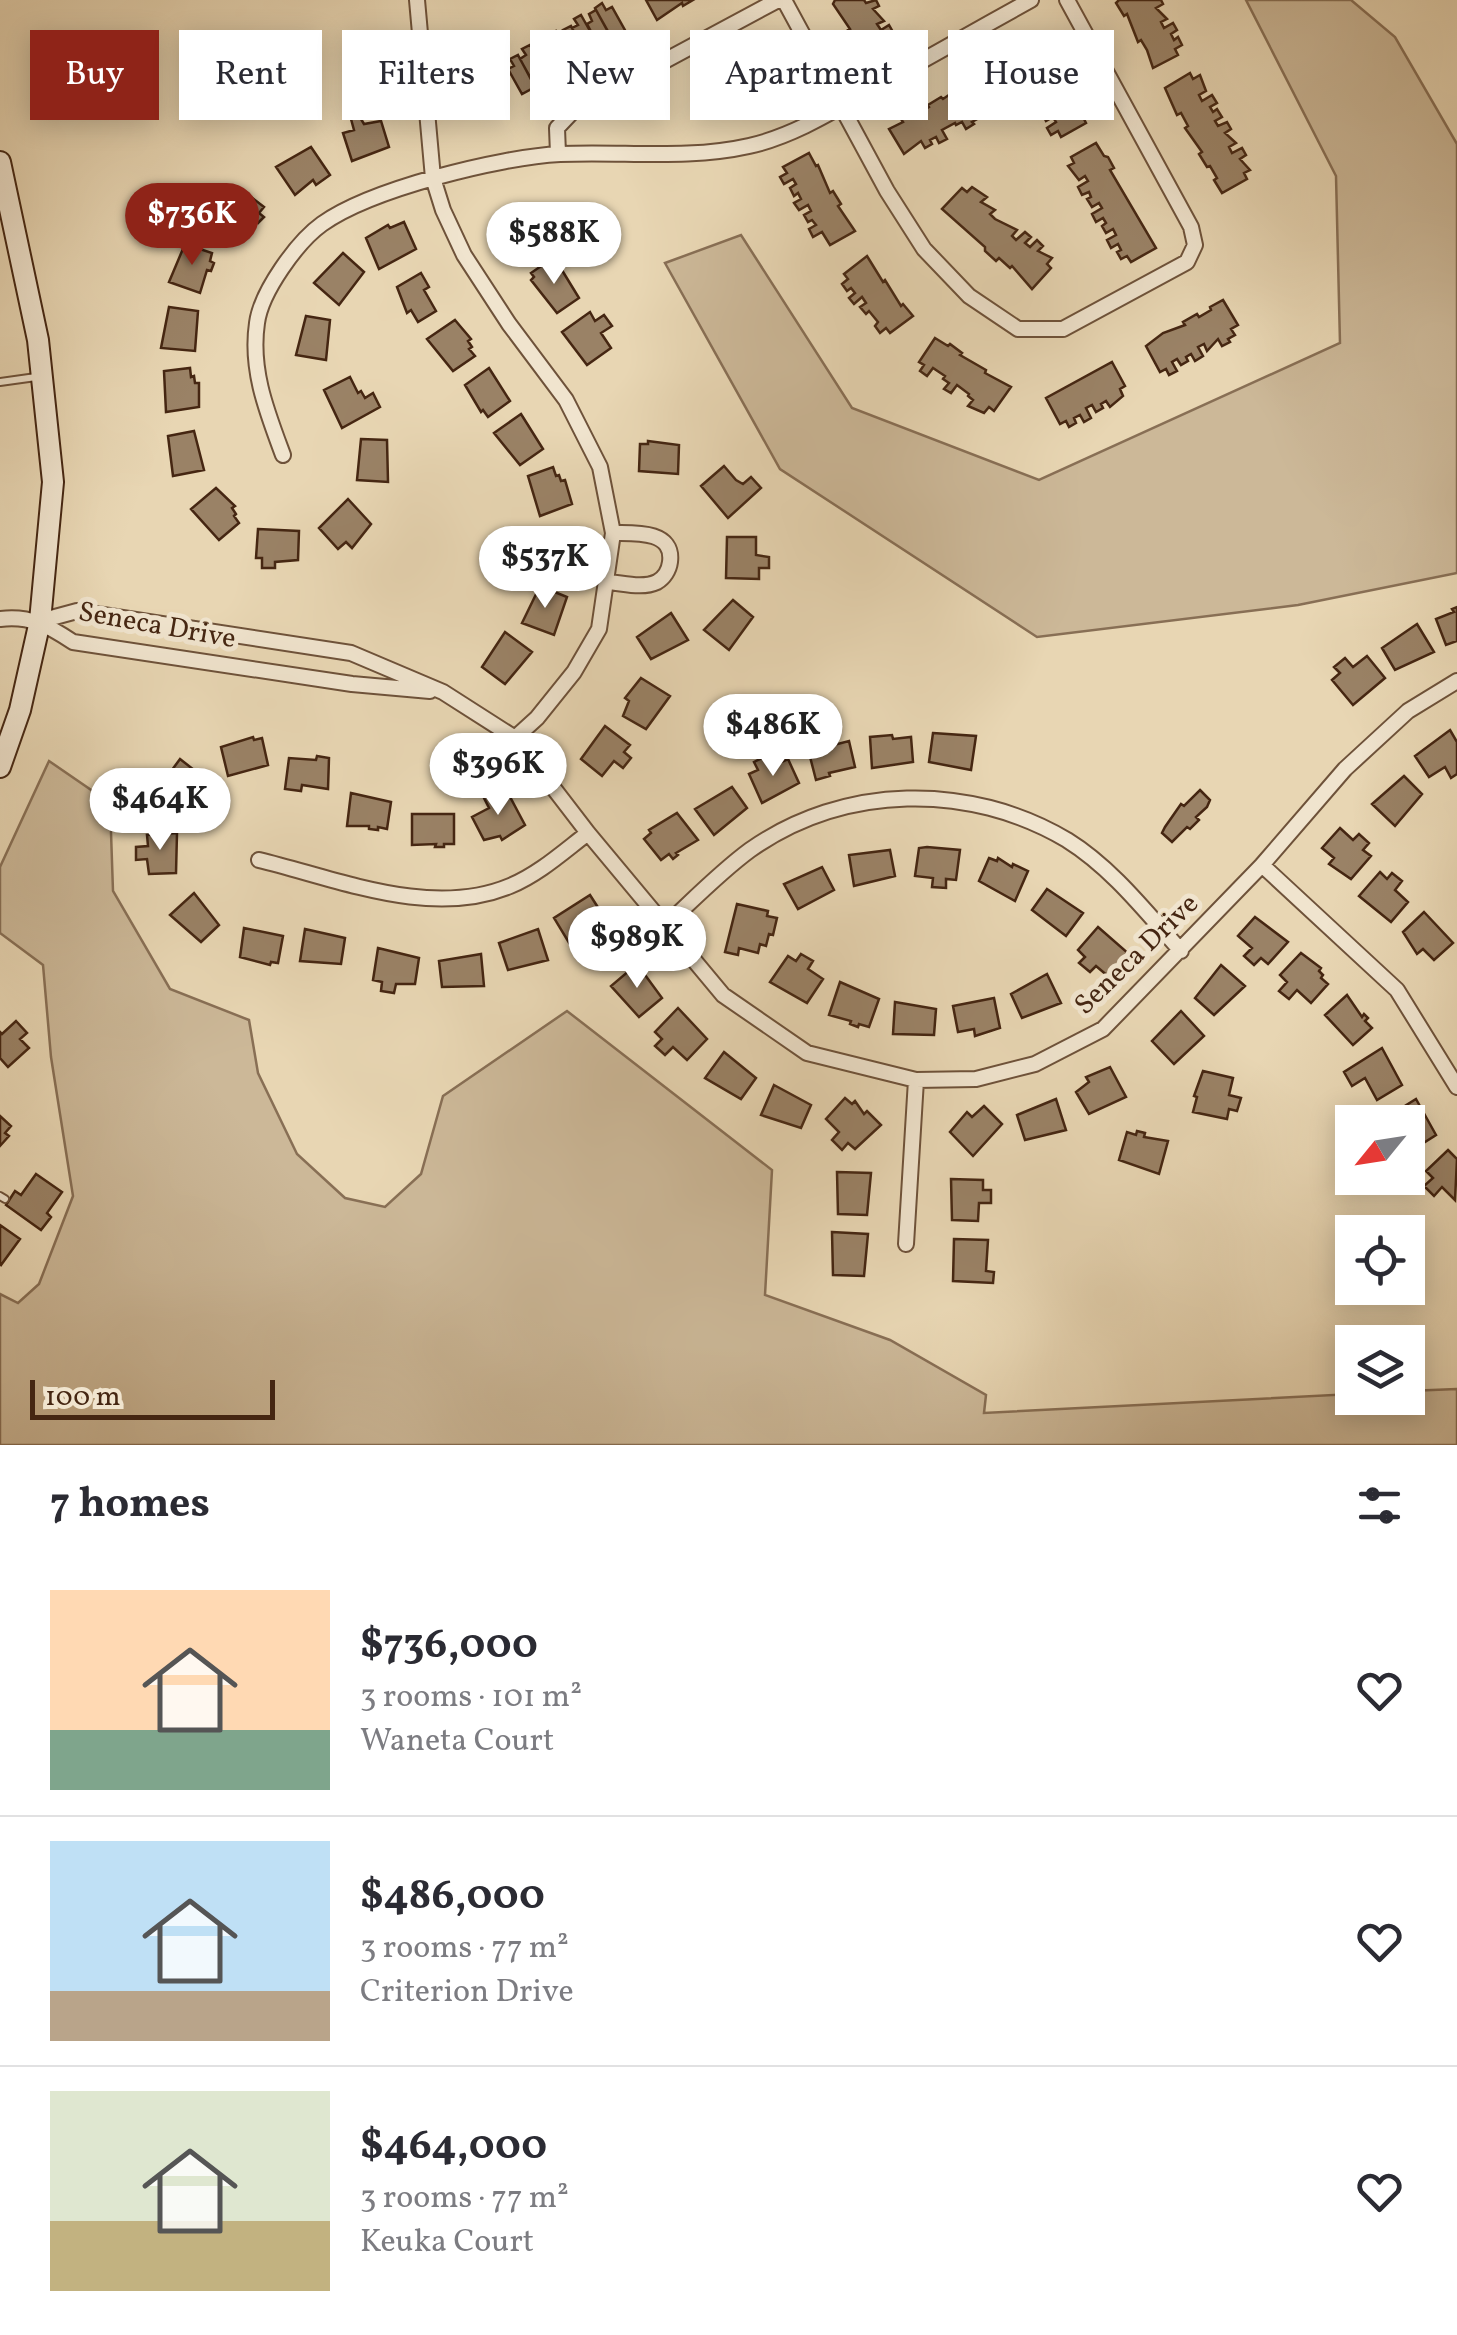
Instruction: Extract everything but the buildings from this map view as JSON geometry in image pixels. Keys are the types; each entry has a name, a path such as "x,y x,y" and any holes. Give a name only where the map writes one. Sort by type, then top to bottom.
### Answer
{"main road":[{"path":"0,162 38,340 53,482 40,621 20,710 0,768"}],"street":[{"path":"417,0 433,178 443,210 464,255 566,400 600,468 613,533 598,629 574,672 537,718 514,738"},
{"path":"558,154 557,128 576,109 781,0 799,30"},
{"path":"928,57 1031,0"},
{"path":"849,120 924,249 969,296 1018,329 1063,328 1187,262 1195,244 1192,227 1067,0"},
{"path":"282,455 263,403 255,362 257,320 273,284 296,249 320,225 350,208 433,178 558,154 707,154 752,146 815,120"},
{"path":"608,582 643,586 657,582 666,574 671,560 668,548 651,535 613,533"},
{"name":"Seneca Drive","path":"40,621 77,611 352,653 443,692 514,738 588,834 724,995 806,1053 916,1080 976,1079 1034,1064 1103,1029 1262,865 1344,769 1408,711 1457,681"},
{"path":"0,619 40,621"},
{"name":"Seneca Drive","path":"40,621 73,642 352,684 443,692"},
{"path":"665,926 750,850 792,826 838,808 888,798 949,799 1009,812 1068,841 1117,879 1182,951"},
{"path":"259,860 415,898 445,900 483,895 512,885 588,834"},
{"path":"1262,865 1397,990 1457,1087"},
{"path":"906,1244 916,1080"}],"lane":[{"path":"0,382 42,376"}],"shaded area":[{"path":"1246,0 1351,0 1395,37 1457,144 1457,573 1298,605 1037,637 780,469 665,263 741,235 852,408 1039,480 1340,343 1336,176"},
{"path":"49,761 110,803 113,891 170,989 249,1020 258,1073 297,1154 345,1198 385,1207 421,1174 443,1096 567,1011 772,1170 765,1295 890,1340 986,1395 984,1413 1335,1395 1335,1415 1425,1415 1425,1390 1457,1389 1457,1445 0,1445 0,1294 18,1303 39,1284 73,1196 51,1057 43,965 0,933 0,867"}]}
